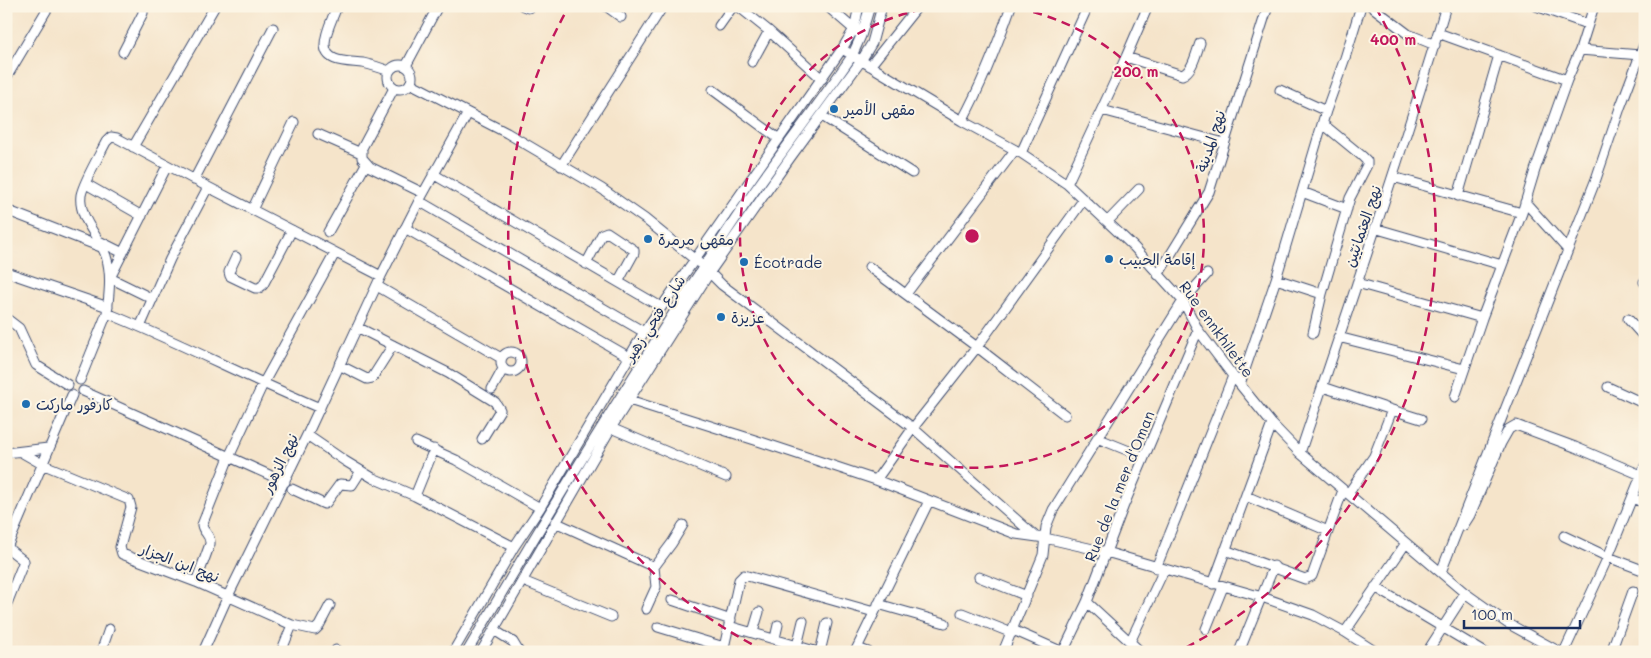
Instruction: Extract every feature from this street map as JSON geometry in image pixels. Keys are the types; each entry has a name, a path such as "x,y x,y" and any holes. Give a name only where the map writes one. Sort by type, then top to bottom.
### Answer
{"street":[{"path":"6,78 49,6"},
{"path":"123,52 143,13 143,9 140,6"},
{"path":"133,147 215,6"},
{"path":"337,6 325,42 326,51 329,56 340,61 364,64 389,71"},
{"path":"406,66 438,6"},
{"path":"523,6 528,8 533,6"},
{"path":"606,6 621,17"},
{"path":"561,166 663,6"},
{"path":"719,26 731,9 736,6 769,31 822,79"},
{"path":"827,6 861,36 872,43"},
{"path":"453,652 644,332 842,49 854,29 859,6"},
{"name":"شارع فتحي زهير","path":"481,652 524,581 555,522 745,205 852,56 861,36 870,6"},
{"name":"شارع فتحي زهير","path":"467,652 522,557 640,364 861,61 872,43 882,6"},
{"path":"870,66 918,6"},
{"path":"962,121 992,58 1011,6"},
{"path":"906,294 1018,152 1088,6"},
{"path":"1066,184 1102,110 1148,6"},
{"name":"نهج المدينة","path":"1158,275 1208,192 1268,6"},
{"path":"1240,384 1276,279 1326,110 1361,6"},
{"path":"1371,6 1397,26 1419,39 1435,45"},
{"name":"نهج العثمانيّين","path":"1300,453 1374,228 1393,177 1446,6"},
{"path":"1536,6 1587,24"},
{"path":"1455,397 1482,318 1522,213 1567,80 1580,50 1594,6"},
{"path":"194,180 273,28"},
{"path":"752,62 769,31"},
{"path":"1438,33 1567,80"},
{"path":"1441,572 1596,179 1645,42"},
{"path":"1126,57 1182,75 1190,68 1200,43"},
{"name":"Rue ennkhilette","path":"842,49 962,121 1018,152 1066,184 1084,199 1134,247 1184,301 1198,330 1233,376 1272,424 1300,453 1465,593 1507,622 1562,652"},
{"path":"1580,50 1640,55"},
{"path":"1458,196 1500,55"},
{"path":"396,65 406,66 412,74 410,83 403,89 394,88 388,80 389,71 396,65"},
{"path":"410,83 507,133 627,205 707,270 722,285 913,428 1040,537"},
{"path":"394,88 361,153 366,164 644,332"},
{"path":"713,90 779,139"},
{"path":"1280,90 1326,110"},
{"path":"1102,110 1224,143"},
{"name":"نهج الزهور","path":"203,652 228,596 288,486 339,365 381,276 421,197 468,114"},
{"path":"822,116 912,174"},
{"path":"252,210 294,122"},
{"path":"1313,333 1322,294 1347,209 1353,190 1365,170 1367,161 1323,124"},
{"path":"318,134 361,153"},
{"path":"80,380 107,310 110,278 103,248 86,219 81,202 82,192 108,139 114,137 208,188 381,276"},
{"path":"328,232 366,164"},
{"path":"110,278 167,166"},
{"path":"434,174 661,307"},
{"path":"1393,177 1522,213"},
{"path":"86,184 142,216"},
{"path":"140,327 170,259 208,188"},
{"path":"1108,221 1140,189"},
{"path":"1302,192 1347,209"},
{"path":"876,480 913,428 977,347 1084,199"},
{"path":"1525,202 1568,250"},
{"path":"6,210 103,248"},
{"path":"405,228 629,357"},
{"path":"1374,228 1502,265"},
{"path":"236,257 229,272 230,276 259,288 263,285 292,230"},
{"path":"586,264 602,234 606,232 634,250 618,282"},
{"path":"96,239 124,253"},
{"path":"196,582 210,544 210,538 203,530 202,525 230,457 263,384 336,253"},
{"path":"869,267 1065,415"},
{"path":"6,272 107,310 263,384 320,408"},
{"path":"1003,652 1043,555 1040,537 1048,519 1184,301 1207,274"},
{"path":"110,278 153,299"},
{"path":"1276,279 1322,294"},
{"path":"1357,283 1482,318"},
{"path":"377,286 501,358"},
{"path":"6,318 19,328 36,365 68,384"},
{"path":"1628,319 1645,338"},
{"path":"357,328 448,374 495,402 500,410 482,439"},
{"name":"Rue de la mer d'Oman","path":"1063,652 1087,602 1144,457 1198,330"},
{"path":"1338,337 1464,369"},
{"path":"339,365 368,379 372,378 393,345"},
{"path":"509,352 516,354 520,359 520,366 516,371 510,372 504,369 501,364 501,358 509,352"},
{"path":"492,389 504,369"},
{"path":"1087,602 1134,648 1160,569 1233,376"},
{"path":"68,384 74,380 80,380"},
{"path":"72,395 78,395 83,391 84,385 80,380"},
{"path":"68,384 68,390 72,395"},
{"path":"1322,386 1421,418"},
{"path":"1608,387 1645,404"},
{"path":"83,391 230,457 326,503 340,484 352,485 361,471"},
{"path":"6,606 24,561 10,550 8,545 72,395"},
{"path":"629,400 876,480 1016,534 1040,537 1106,552 1262,597 1313,615 1345,632 1376,652"},
{"path":"1225,550 1305,578 1310,577 1346,492 1374,456 1392,410"},
{"path":"1213,584 1272,424"},
{"path":"1454,538 1470,515 1501,443 1512,426 1521,427 1643,471 1608,557 1562,652"},
{"path":"611,428 726,477"},
{"path":"308,435 361,471 415,496 514,547"},
{"path":"1097,438 1144,457"},
{"path":"416,442 434,449 540,508"},
{"path":"6,453 48,448"},
{"path":"415,496 434,449"},
{"path":"21,452 42,464"},
{"name":"نهج ابن الجزار","path":"42,464 126,497 129,500 131,506 120,547 122,554 196,582 292,625 315,630 330,605"},
{"path":"1246,496 1328,532"},
{"path":"1632,498 1645,503"},
{"path":"868,652 856,650 929,501"},
{"path":"555,522 654,567"},
{"path":"646,608 656,587 654,567 683,525"},
{"path":"1564,536 1608,557 1645,571"},
{"path":"1345,632 1406,543"},
{"path":"1239,652 1274,566"},
{"path":"658,628 724,649 739,580 744,575 876,608 946,623"},
{"path":"979,578 1027,596"},
{"path":"524,581 611,617"},
{"path":"1206,629 1223,587"},
{"path":"1375,587 1484,652"},
{"path":"1611,652 1633,591"},
{"path":"1426,652 1465,593"},
{"path":"672,600 753,632 819,652 827,623"},
{"path":"753,632 759,612"},
{"path":"962,612 1063,652"},
{"path":"797,646 803,620"},
{"path":"281,652 292,625"},
{"path":"775,638 778,625"},
{"path":"101,652 109,629"},
{"path":"494,630 513,642 519,652"}],"place":[{"name":"مقهى الأمير","path":"834,109"},
{"name":"مقهى مرمرة","path":"648,239"},
{"name":"إقامة الحبيب","path":"1109,259"},
{"name":"Écotrade","path":"744,262"},
{"name":"عزيزة","path":"721,317"},
{"name":"كارفور ماركت","path":"26,404"}]}
